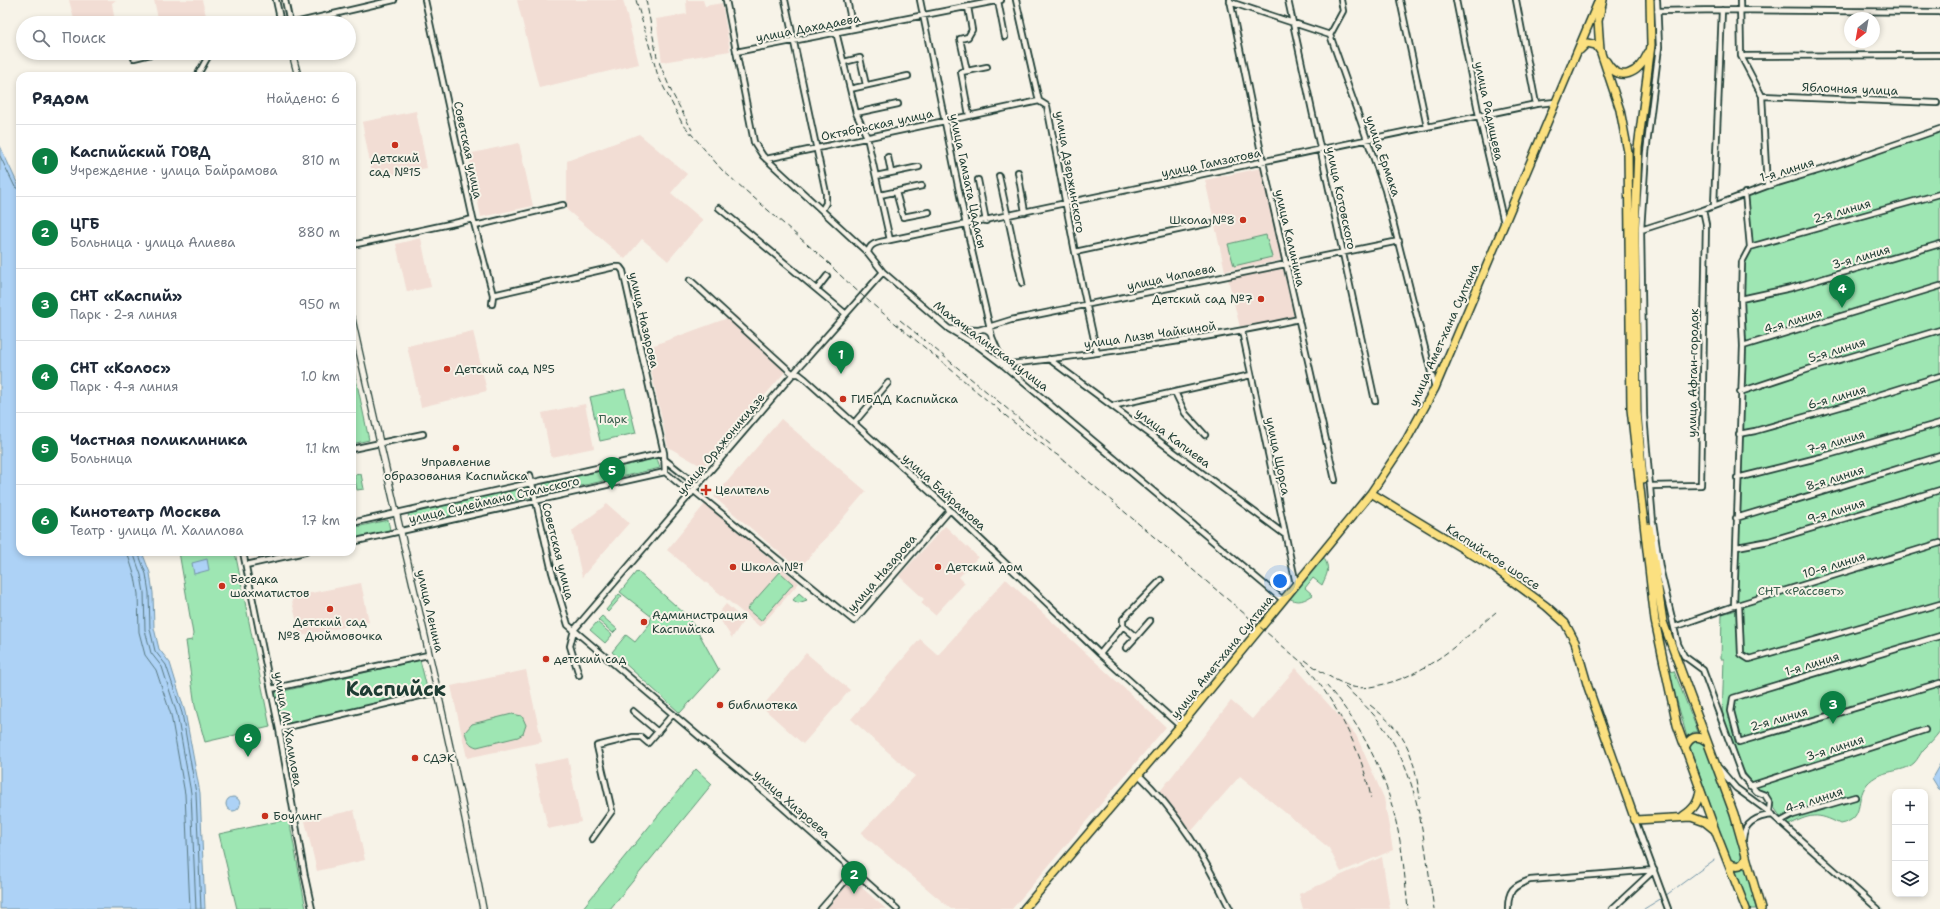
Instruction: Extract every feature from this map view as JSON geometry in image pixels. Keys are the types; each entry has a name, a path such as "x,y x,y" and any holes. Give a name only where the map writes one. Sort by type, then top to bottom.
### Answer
{"main road":[{"name":"улица Амет-хана Султана","path":"1024,909 1180,726 1371,493 1407,439 1435,388 1599,0"},
{"path":"1603,0 1598,21 1600,50 1620,110 1628,152 1631,409 1655,621 1677,725 1715,830 1746,909"},
{"path":"1650,0 1651,45 1638,148 1635,231 1637,412 1648,519 1663,622 1734,814 1761,909"},
{"path":"1575,57 1582,46 1587,43 1596,45 1609,66 1616,72 1625,75 1640,67 1651,45"},
{"name":"Каспийское шоссе","path":"1371,493 1493,567 1546,606 1565,623 1575,642 1588,687 1635,820"},
{"path":"1685,748 1687,742 1692,737 1698,736 1706,741"},
{"path":"1683,816 1696,804 1700,797 1700,786"},
{"path":"1635,820 1683,816 1698,818 1715,830"},
{"path":"1728,863 1735,866 1741,865 1746,856"}],"street":[{"path":"276,0 279,16"},
{"path":"285,0 288,16"},
{"path":"325,16 394,0"},
{"name":"Советская улица","path":"425,0 473,219 493,296 492,304"},
{"name":"Махачкалинская улица","path":"726,0 754,142 766,159 868,253 884,272 949,329 978,346 1003,365 1283,600"},
{"path":"786,0 826,197 822,210"},
{"path":"847,0 853,29"},
{"name":"улица Гамзата Цадасы","path":"920,0 966,225 992,337 1003,365"},
{"path":"998,0 1005,37"},
{"name":"улица Дахадаева","path":"736,52 998,0"},
{"name":"улица Дзержинского","path":"1016,0 1039,101 1048,106 1065,204 1085,305 1097,353"},
{"name":"улица Котовского","path":"1288,0 1374,401"},
{"path":"1230,1 1330,35 1343,11 1341,0"},
{"path":"1400,0 1427,127"},
{"name":"улица Радищева","path":"1456,0 1479,116 1504,225"},
{"path":"1516,0 1536,104"},
{"path":"1656,0 1658,11 1659,47 1646,153 1641,230 1644,416 1650,486 1660,568 1674,627 1684,656 1703,670 1742,776 1757,792 1765,795 1770,803 1771,814"},
{"path":"1740,0 1741,56 1762,96 1767,186"},
{"name":"улица Калинина","path":"1230,1 1263,162 1335,480"},
{"path":"967,71 960,39 968,37 972,30 968,6"},
{"path":"1714,205 1722,10"},
{"path":"1658,11 1741,10 1940,12"},
{"path":"836,32 856,113 867,138 890,240"},
{"name":"улица Ермака","path":"1330,35 1385,190 1399,240 1435,388"},
{"path":"1741,56 1940,55"},
{"path":"844,62 860,58 866,85"},
{"path":"199,72 206,60"},
{"path":"294,60 297,72"},
{"path":"969,115 961,72 987,68"},
{"path":"850,89 908,76"},
{"name":"Яблочная улица","path":"1762,96 1937,102"},
{"name":"Октябрьская улица","path":"766,159 1039,101"},
{"name":"улица Гамзатова","path":"868,253 868,248 872,245 890,240 1536,104 1555,102"},
{"path":"856,113 898,104"},
{"name":"1-я линия","path":"1641,230 1703,210 1767,186 1827,168 1940,129"},
{"path":"888,157 891,172"},
{"path":"876,176 919,167"},
{"path":"1018,172 1025,212"},
{"path":"999,176 1022,282"},
{"path":"978,180 986,220"},
{"path":"880,194 922,186"},
{"path":"896,192 902,217 928,212"},
{"path":"1734,606 1737,547 1737,478 1743,346 1741,299 1742,262 1750,247 1745,194"},
{"name":"2-я линия","path":"1750,247 1940,194"},
{"path":"475,226 564,206"},
{"path":"719,208 846,314"},
{"name":"улица Афган-городок","path":"1650,486 1701,485 1706,224 1703,210"},
{"path":"356,244 473,219"},
{"path":"1075,252 1210,223"},
{"name":"улица Чапаева","path":"949,329 979,330 990,326 1085,305 1399,240"},
{"name":"3-я линия","path":"1741,299 1791,288 1940,244"},
{"name":"улица Назарова","path":"493,296 614,266 620,267 623,271 638,330 664,453 665,472 693,492 854,621 950,510"},
{"name":"улица Орджоникидзе","path":"574,630 793,374 884,272"},
{"path":"817,290 827,276"},
{"name":"улица Байрамова","path":"690,280 793,374 799,374 950,510 1100,654 1180,726"},
{"name":"4-я линия","path":"1743,346 1940,286"},
{"name":"улица Лизы Чайкиной","path":"1003,365 1097,353 1242,331 1299,319"},
{"path":"979,330 987,330 992,337 986,346 978,346 974,342 974,336 979,330"},
{"name":"5-я линия","path":"1740,392 1809,369 1940,330"},
{"name":"улица Щорса","path":"1242,331 1284,534 1296,584"},
{"name":"улица Ленина","path":"356,337 472,849 483,909"},
{"name":"улица Капиева","path":"1049,359 1284,534"},
{"path":"1112,406 1251,375"},
{"name":"6-я линия","path":"1739,434 1755,431 1847,405 1940,376"},
{"path":"854,423 888,383"},
{"path":"1175,392 1184,413 1205,435"},
{"name":"7-я линия","path":"1737,478 1821,457 1940,423"},
{"path":"356,448 423,434"},
{"name":"улица Сулеймана Стальского","path":"356,522 664,453"},
{"name":"8-я линия","path":"1736,518 1940,456"},
{"path":"664,459 698,486"},
{"name":"улица Сулеймана Стальского","path":"356,541 665,472"},
{"name":"Советская улица","path":"530,475 562,608"},
{"name":"9-я линия","path":"1737,547 1769,541 1940,490"},
{"name":"10-я линия","path":"1674,627 1734,606 1940,543"},
{"name":"улица М. Халилова","path":"244,556 279,729 312,909"},
{"path":"246,565 287,556"},
{"path":"1100,654 1123,626 1123,619 1161,580"},
{"path":"1739,605 1741,654 1749,660 1940,604"},
{"name":"улица Хизроева","path":"562,608 568,625 781,806 897,909"},
{"path":"1126,648 1150,621"},
{"path":"1123,626 1136,637"},
{"path":"574,630 570,646 579,675"},
{"name":"1-я линия","path":"1739,742 1731,711 1733,698 1940,636"},
{"path":"271,689 428,655"},
{"name":"2-я линия","path":"1739,742 1940,683"},
{"path":"279,729 437,692"},
{"path":"633,711 658,732"},
{"path":"592,839 612,811 597,746 633,737 641,737 648,743 673,714"},
{"name":"3-я линия","path":"1750,786 1925,730"},
{"path":"1730,745 1737,734"},
{"path":"1714,762 1736,788 1771,814 1878,909"},
{"path":"1138,774 1157,792 1190,835 1212,873 1230,909"},
{"name":"4-я линия","path":"1780,822 1793,815 1855,797"},
{"path":"1742,843 1744,831 1749,824 1756,819 1771,814"},
{"path":"1635,820 1668,909"},
{"path":"1508,909 1508,899 1512,891 1519,884 1530,880 1654,870"},
{"path":"1612,909 1654,870"},
{"path":"822,909 854,871"}],"shaded area":[{"path":"69,0 116,0 112,3 114,16 73,16"},
{"path":"154,0 202,0 206,16 157,16"},
{"path":"517,0 623,0 639,64 539,88"},
{"path":"686,0 703,0 705,6 722,3 730,51 662,62 656,19 687,14"},
{"name":"Детский сад №15","path":"416,111 427,168 373,178 362,122"},
{"path":"639,134 687,174 671,193 703,220 668,261 642,239 625,259 567,210 567,161"},
{"path":"519,143 533,206 481,217 468,154"},
{"name":"Школа №8","path":"1261,168 1282,260 1225,271 1205,180"},
{"path":"421,238 431,287 407,292 396,244"},
{"name":"Детский сад №7","path":"1283,268 1294,318 1240,327 1228,279"},
{"path":"736,315 785,372 703,467 668,447 646,348"},
{"name":"Детский сад №5","path":"473,331 487,391 421,407 407,346"},
{"path":"585,404 594,448 551,457 542,413"},
{"path":"781,419 866,491 799,569 714,497"},
{"path":"607,504 629,523 582,577 572,531"},
{"name":"Школа №1","path":"705,504 799,583 760,627 667,550"},
{"name":"Детский дом","path":"945,526 978,557 959,577 965,583 935,615 921,603 924,599 899,576"},
{"path":"1006,579 1166,727 1012,909 951,909 861,833 915,776 851,719 920,639 938,655"},
{"name":"Детский сад №8 Дюймовочка","path":"361,583 369,622 300,636 291,597"},
{"path":"726,604 744,620 732,638 717,615"},
{"path":"806,653 850,690 803,744 762,707"},
{"path":"1296,668 1356,735 1384,798 1393,850 1341,872 1329,848 1240,776 1188,835 1158,794 1231,701 1252,719"},
{"path":"526,670 542,742 467,758 451,686"},
{"path":"568,758 581,822 548,829 534,765"},
{"path":"354,810 365,860 317,871 305,821"},
{"path":"1382,857 1390,909 1303,909 1299,894"},
{"path":"852,879 886,909 826,909"}],"green space":[{"name":"СНТ «Рассвет»","path":"1940,128 1940,731 1923,750 1914,763 1904,769 1885,773 1867,784 1863,790 1857,814 1848,822 1840,824 1819,816 1814,816 1802,819 1787,826 1764,793 1756,787 1742,769 1722,716 1724,659 1721,659 1722,614 1737,610 1739,471 1744,342 1743,275 1744,264 1750,250 1746,191"},
{"path":"1266,235 1272,257 1234,266 1228,244"},
{"path":"356,379 369,440 356,443"},
{"name":"Парк","path":"625,389 636,433 600,441 590,397"},
{"path":"657,458 660,468 546,494 543,484"},
{"path":"361,474 364,489 357,490 356,475"},
{"path":"527,486 530,497 411,525 408,514"},
{"path":"388,520 390,530 356,538 356,527"},
{"path":"180,556 236,556 270,727 205,742 195,706 186,641 192,640 193,634"},
{"path":"1323,557 1328,568 1322,585 1313,578 1305,588 1313,595 1304,600 1298,601 1289,598"},
{"path":"637,571 685,614 697,630 719,670 680,713 612,652 626,635 635,642 651,622 652,617 620,592"},
{"path":"780,572 793,584 761,621 747,609"},
{"path":"799,593 807,600 798,603 793,600"},
{"path":"619,594 622,596 608,612 606,610"},
{"path":"602,616 617,629 613,633 598,620"},
{"path":"597,622 612,635 605,643 590,630"},
{"path":"420,660 428,692 282,726 275,693"},
{"path":"1674,671 1698,732 1693,732 1687,737 1669,672"},
{"path":"512,714 522,716 526,725 523,734 518,737 477,747 469,742 465,732 472,724"},
{"path":"1693,739 1704,741 1744,855 1741,862 1733,862 1728,856 1690,747"},
{"path":"696,769 712,784 610,909 582,909"},
{"path":"289,819 306,909 237,909 219,834"},
{"path":"1746,866 1756,909 1749,909 1734,871 1742,869"}],"water":[{"path":"0,146 16,180 16,556 144,556 150,573 153,593 154,628 159,649 170,663 185,712 200,793 205,909 0,909"},
{"path":"207,559 209,570 194,574 192,563"},
{"path":"1940,764 1940,791 1932,778"},
{"path":"230,797 236,797 240,801 240,807 236,811 230,811 226,807 226,801"}],"waterway":[{"path":"1665,896 1714,860"},
{"path":"1644,909 1662,898"}],"railway":[{"path":"636,0 658,76 682,123 722,170 831,265"},
{"path":"646,0 657,57"},
{"path":"659,62 672,93 692,130"},
{"path":"827,262 883,313 1014,423 1060,457 1306,666 1328,695 1346,728 1361,762 1371,798"},
{"path":"900,320 1051,445"},
{"path":"1305,660 1340,682 1353,687 1363,688 1380,685 1413,674 1428,665 1456,646 1496,612"},
{"path":"1326,685 1350,715 1370,749 1385,784 1396,822 1400,843 1404,865 1408,909"},
{"path":"1345,687 1369,709 1381,724 1405,766 1419,812 1434,909"},
{"path":"1370,705 1392,725 1406,745 1411,756 1420,798"}],"place":[{"name":"Детский сад №15","path":"395,145"},
{"name":"Школа №8","path":"1243,220"},
{"name":"Детский сад №7","path":"1261,299"},
{"name":"СНТ «Колос»","path":"1842,308"},
{"name":"Детский сад №5","path":"447,369"},
{"name":"Каспийский ГОВД","path":"841,374"},
{"name":"ГИБДД Каспийска","path":"843,399"},
{"name":"Управление образования Каспийска","path":"456,448"},
{"name":"Частная поликлиника","path":"612,490"},
{"name":"Целитель","path":"706,490"},
{"name":"Школа №1","path":"733,567"},
{"name":"Детский дом","path":"938,567"},
{"name":"Беседка шахматистов","path":"222,586"},
{"name":"Детский сад №8 Дюймовочка","path":"330,609"},
{"name":"Администрация Каспийска","path":"644,622"},
{"name":"детский сад","path":"546,659"},
{"name":"библиотека","path":"720,705"},
{"name":"СНТ «Каспий»","path":"1833,724"},
{"name":"Кинотеатр Москва","path":"248,757"},
{"name":"СДЭК","path":"415,758"},
{"name":"Боулинг","path":"265,816"},
{"name":"ЦГБ","path":"854,894"}],"district":[{"name":"Каспийск","path":"396,689"}]}
